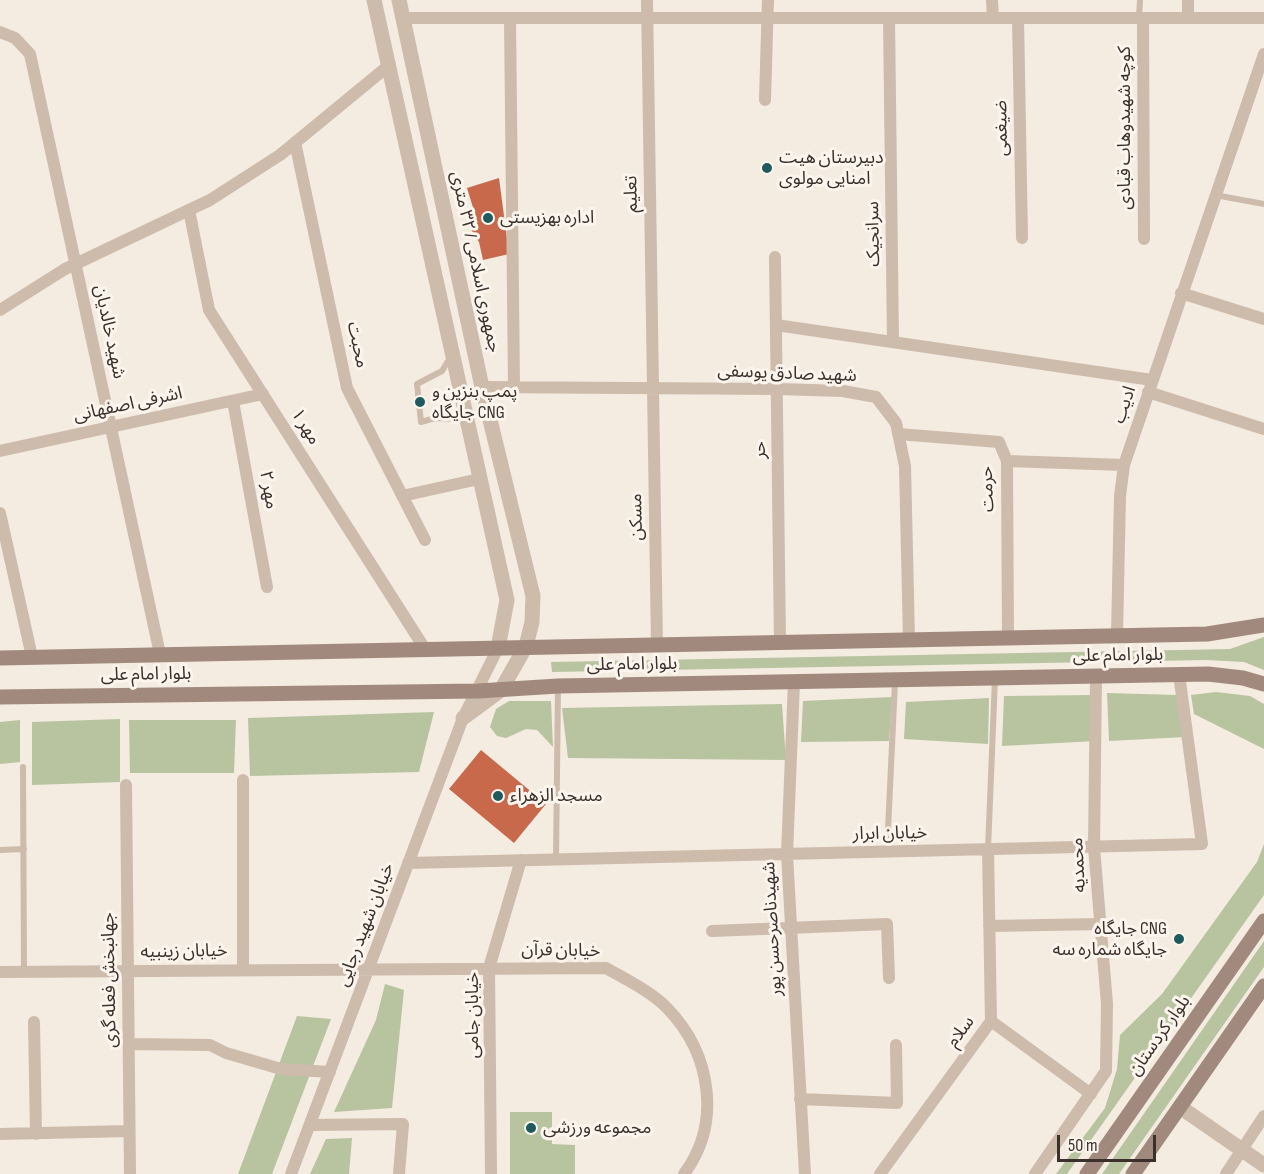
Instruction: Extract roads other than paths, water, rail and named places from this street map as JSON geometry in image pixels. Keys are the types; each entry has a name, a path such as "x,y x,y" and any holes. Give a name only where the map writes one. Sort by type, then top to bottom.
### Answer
{"main road":[{"name":"بلوار امام علی","path":"0,657 1207,633 1264,624"},
{"name":"بلوار امام علی","path":"0,698 478,691 558,686 1179,674 1208,674 1243,678 1264,684"},
{"name":"بلوار کردستان","path":"1087,1174 1264,921"},
{"path":"1133,1174 1264,986"}],"street":[{"path":"374,0 507,600 498,648"},
{"name":"جمهوری اسلامی / ۳۲ متری","path":"399,0 482,387 533,596 532,622 526,646 501,690 463,718"},
{"name":"تعلیم","path":"647,0 653,388"},
{"path":"765,100 768,0"},
{"path":"992,0 993,18"},
{"path":"1188,0 1188,18"},
{"path":"402,18 1264,18"},
{"path":"510,18 514,386"},
{"name":"سرانجیک","path":"889,18 893,342"},
{"name":"ضیغمی","path":"1018,18 1022,238"},
{"name":"کوچه شهیدوهاب قبادی","path":"1141,18 1144,239"},
{"name":"شهید خالدیان","path":"0,32 15,38 30,54 160,654"},
{"name":"ادیب","path":"1118,635 1120,496 1124,465 1214,195 1264,54"},
{"path":"0,310 76,264 210,200 295,142 387,66"},
{"name":"محبت","path":"295,142 347,388 425,540"},
{"name":"مهر ۱","path":"189,210 209,310 425,649"},
{"name":"حر","path":"774,257 778,389 780,642"},
{"path":"1181,293 1264,319"},
{"path":"776,325 1152,380"},
{"name":"شهید صادق یوسفی","path":"482,387 778,389 843,391 876,397 896,423 905,466 909,639"},
{"name":"مسکن","path":"653,388 657,645"},
{"path":"1148,392 1264,429"},
{"name":"اشرفی اصفهانی","path":"0,451 263,394"},
{"name":"مهر ۲","path":"233,401 267,587"},
{"name":"حرمت","path":"898,434 999,442 1007,461 1008,638"},
{"path":"1007,461 1124,465"},
{"path":"402,496 479,479"},
{"path":"0,513 32,657"},
{"name":"خیابان شهید رجایی","path":"291,1174 463,718 498,648"},
{"name":"خیابان ابرار","path":"408,863 1202,844 1179,674"},
{"name":"محمدیه","path":"1035,1174 1106,1071 1107,1004 1094,847 1096,676"},
{"name":"شهیدناصرحسن پور","path":"794,682 787,854 805,1174"},
{"path":"243,780 243,970"},
{"name":"جهانبخش فعله گری","path":"126,785 130,1174"},
{"name":"سلام","path":"880,1174 991,1021 988,849"},
{"name":"خیابان جامی","path":"492,1174 489,968 521,860"},
{"path":"712,931 791,930 887,924 889,978"},
{"path":"989,926 1101,924"},
{"name":"خیابان زینبیه","path":"0,972 369,968"},
{"name":"خیابان قرآن","path":"369,968 606,968 642,989 668,1009 696,1045 707,1082 706,1116 698,1156 684,1174"},
{"path":"991,1021 1091,1094"},
{"path":"34,1022 36,1134"},
{"path":"129,1044 210,1046 281,1069 330,1072"},
{"path":"800,1099 897,1103 896,1045"},
{"path":"1180,1107 1264,1165"},
{"path":"1226,1174 1240,1149 1264,1116"},
{"path":"310,1125 404,1124 399,1174"},
{"path":"0,1134 129,1131"}],"lane":[{"path":"1140,0 1141,18"},
{"path":"1214,195 1264,204"},
{"path":"452,356 442,371 417,384 421,422 435,418 466,419"},
{"path":"988,849 995,678"},
{"path":"887,852 895,680"},
{"path":"556,859 558,686"},
{"path":"23,767 24,972"},
{"path":"0,850 24,849"}],"place":[{"name":"دبیرستان هیت امنایی مولوی","path":"767,168"},
{"name":"اداره بهزیستی","path":"488,218"},
{"name":"پمپ بنزین و جایگاه CNG","path":"420,402"},
{"name":"مسجد الزهراء","path":"498,796"},
{"name":"جایگاه CNG جایگاه شماره سه","path":"1179,939"},
{"name":"مجموعه ورزشی","path":"531,1128"}]}
